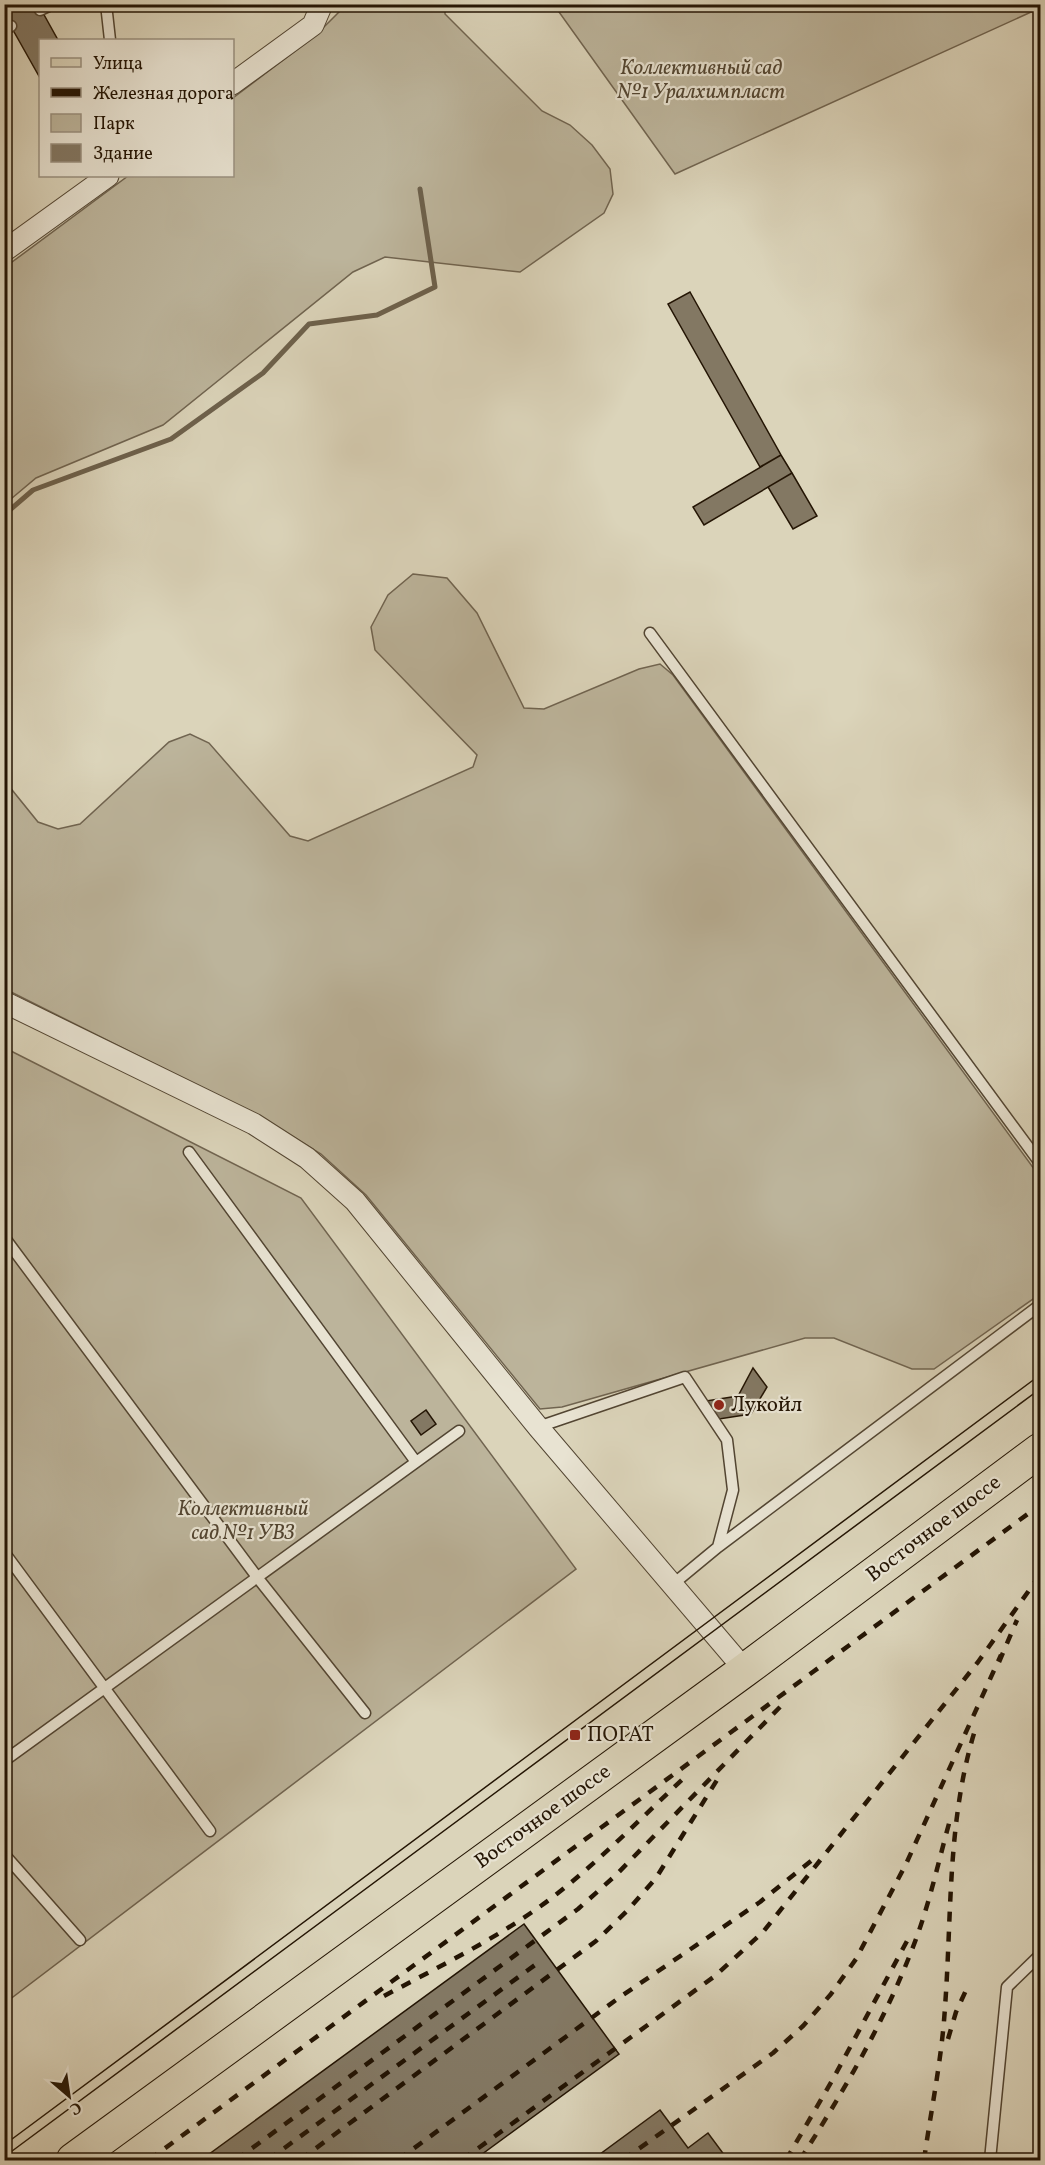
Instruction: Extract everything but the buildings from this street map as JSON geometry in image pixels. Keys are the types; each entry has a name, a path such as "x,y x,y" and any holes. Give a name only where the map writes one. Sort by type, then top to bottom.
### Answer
{"main road":[{"name":"Восточное шоссе","path":"73,2160 745,1670 1041,1450"}],"street":[{"path":"234,83 313,25 322,4"},
{"path":"4,251 107,177"},
{"path":"4,1002 254,1124 307,1158 355,1201 538,1427 745,1670"}],"lane":[{"path":"40,10 53,4"},
{"path":"106,4 110,39"},
{"path":"650,633 1041,1163"},
{"path":"189,1152 416,1462"},
{"path":"4,1237 257,1577 365,1713"},
{"path":"672,1585 718,1547 1041,1305"},
{"path":"538,1427 686,1377 727,1440 733,1490 718,1547"},
{"path":"4,1761 459,1431"},
{"path":"4,1552 210,1831"},
{"path":"4,1854 80,1940"},
{"path":"990,2160 1007,1986 1041,1955"}],"green space":[{"name":"Коллективный сад №1 Уралхимпласт","path":"1040,4 1040,8 675,174 554,5"},
{"path":"346,5 445,5 445,14 542,111 570,125 592,145 610,169 613,194 604,213 520,272 385,257 353,272 163,425 36,478 5,504 4,268 127,177 234,177 234,97 315,36"},
{"path":"413,574 447,578 477,613 524,708 544,709 639,669 660,664 673,675 1040,1177 1040,1294 934,1369 912,1369 834,1338 805,1338 562,1407 540,1409 366,1195 321,1154 261,1117 5,989 4,780 38,822 58,829 80,824 169,742 190,734 209,743 290,836 308,841 473,767 477,755 375,650 371,627 388,595"},
{"name":"Коллективный сад №1 УВЗ","path":"5,1048 301,1198 576,1569 5,2003"}],"waterway":[{"path":"4,515 33,490 171,439 263,373 309,324 377,315 435,287 420,189"}],"tram line":[{"path":"4,2145 1040,1375"},
{"path":"4,2157 1040,1389"}],"railway":[{"path":"149,2160 1040,1505"},
{"path":"462,2160 715,1976 763,1932 978,1662 1040,1575"},
{"path":"999,1662 1017,1620"},
{"path":"623,2160 773,2053 803,2026 831,1994 856,1959 906,1864 1001,1655"},
{"path":"236,2160 578,1909 615,1876 782,1705"},
{"path":"924,2160 944,2026 955,1831 967,1761 976,1727"},
{"path":"384,1996 530,1914 603,1855 687,1775"},
{"path":"300,2160 596,1941 656,1878 717,1780"},
{"path":"800,2160 862,2056 902,1975 924,1916 950,1820"},
{"path":"398,2160 620,1997 760,1902 816,1857"},
{"path":"786,2160 833,2079 907,1941"},
{"path":"268,2160 539,1962"},
{"path":"948,2039 956,2012 968,1986"}],"place":[{"name":"Лукойл","path":"719,1405"},
{"name":"ПОГАТ","path":"575,1735"}]}
